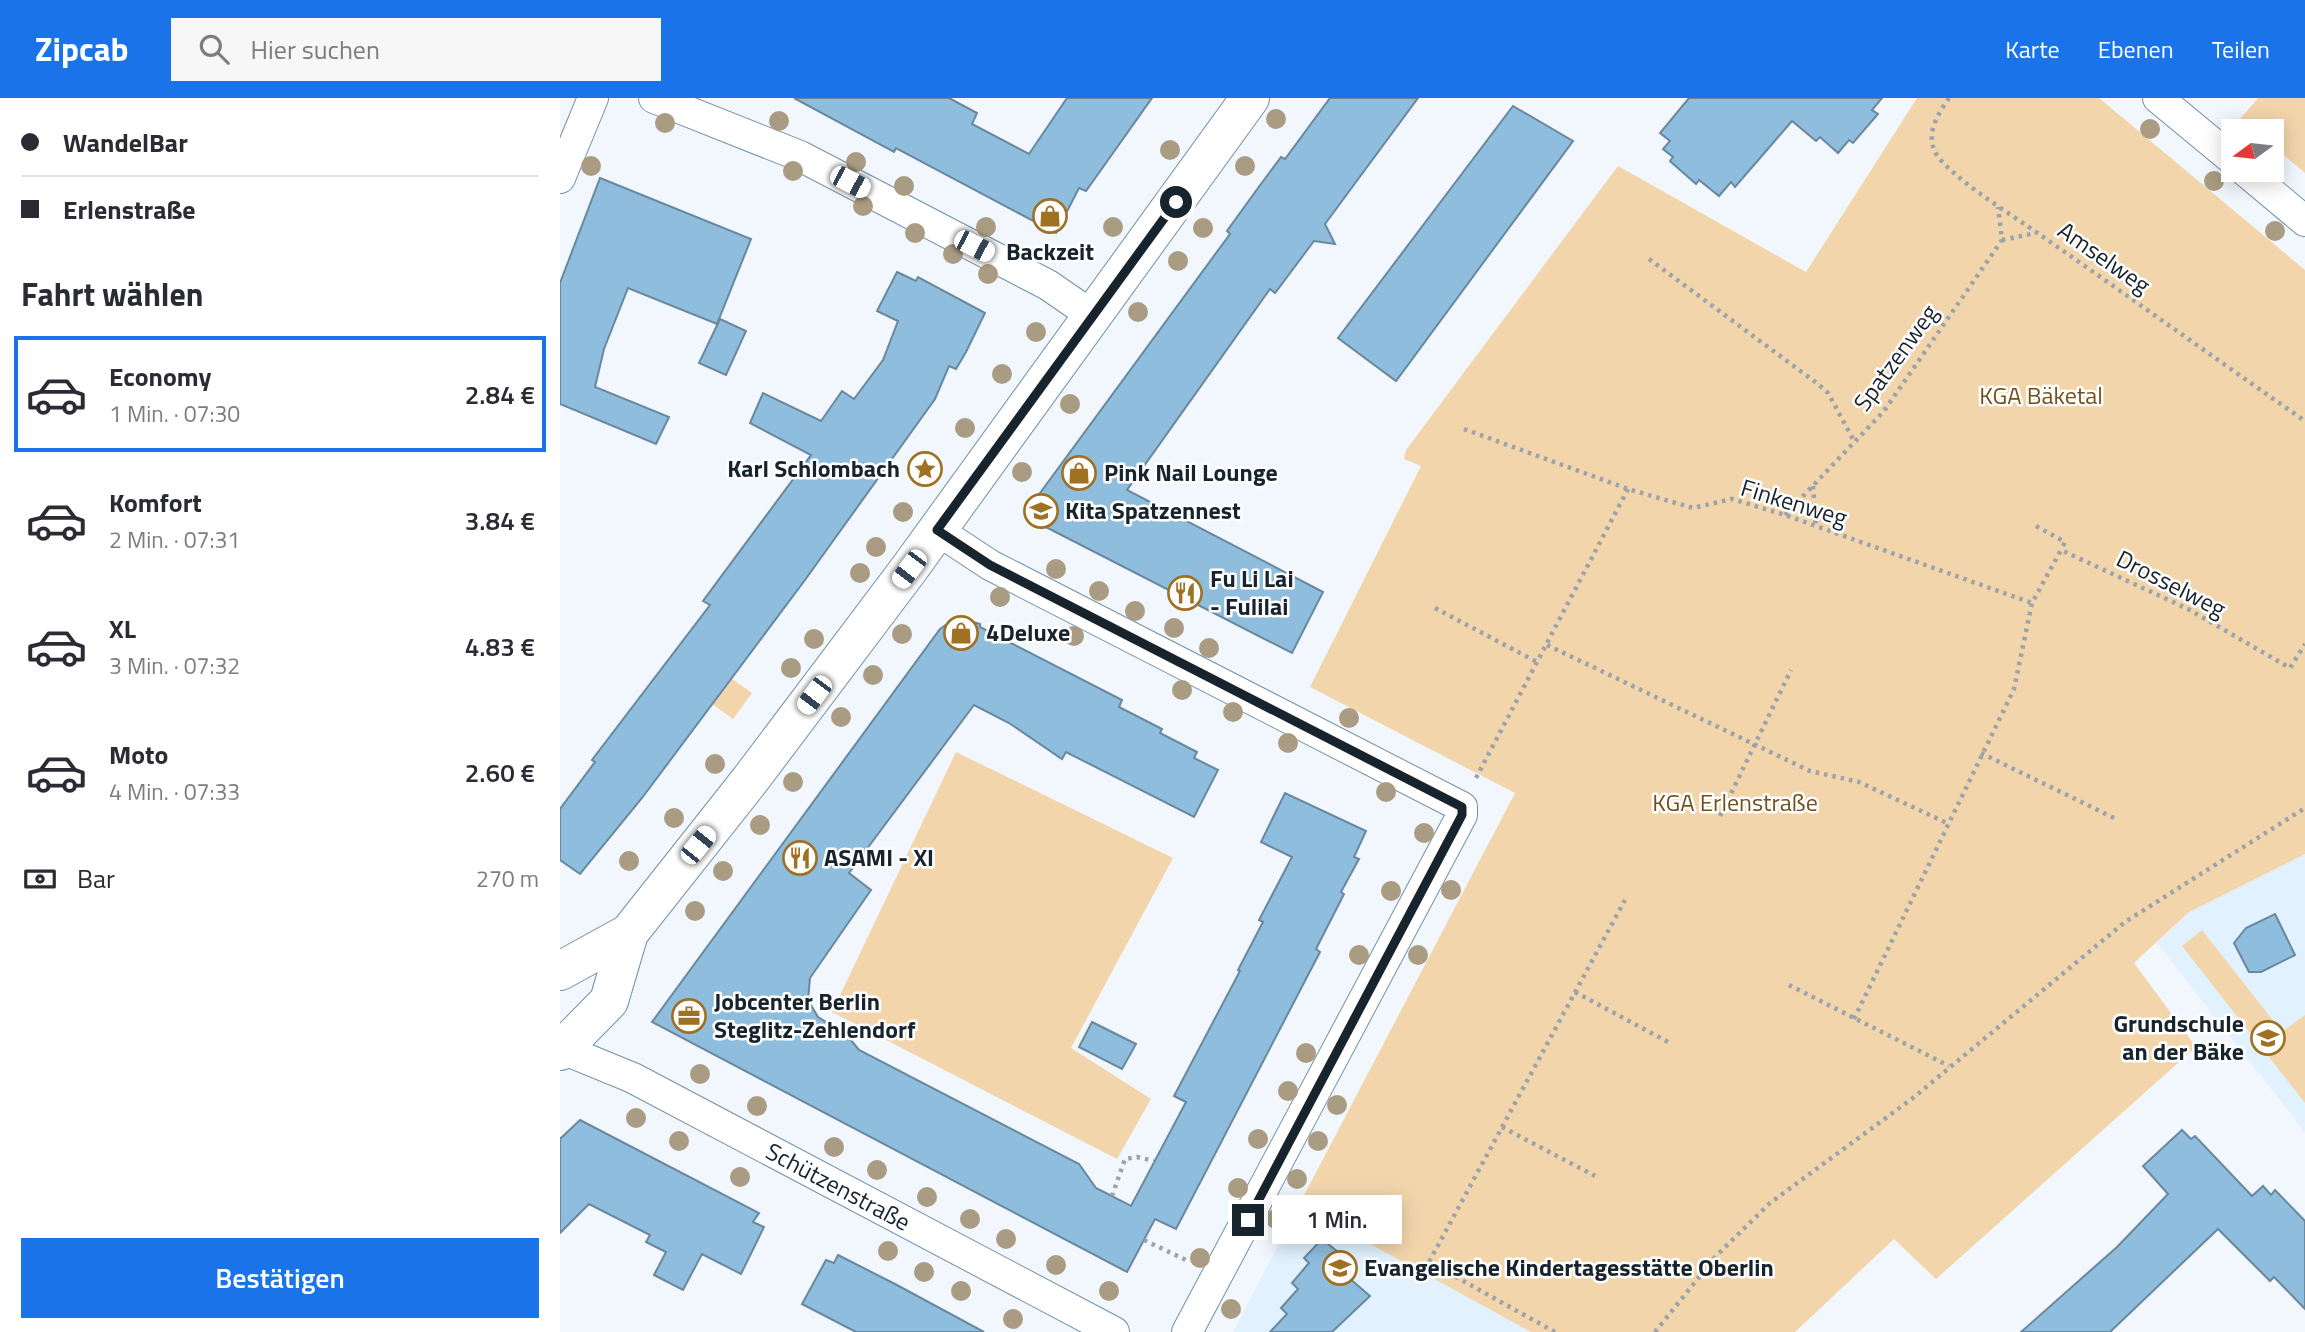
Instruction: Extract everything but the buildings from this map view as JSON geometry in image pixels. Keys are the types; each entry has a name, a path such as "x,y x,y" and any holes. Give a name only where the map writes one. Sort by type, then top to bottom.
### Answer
{"street":[{"path":"560,178 593,98"},
{"path":"654,98 800,156 1048,285 1093,316"},
{"path":"561,1049 609,1001 629,933 750,780 937,530 1250,98"},
{"path":"2158,98 2221,150"},
{"path":"2258,182 2305,221"},
{"path":"937,530 990,565 1462,807 1462,815 1187,1332"},
{"path":"560,971 629,933"},
{"name":"Schützenstraße","path":"561,1049 633,1078 1114,1332"}],"path":[{"name":"Amselweg","path":"1949,98 1934,125 1932,141 1935,152 1943,163 1998,206 2305,421"},
{"path":"1998,206 2002,240 2037,233"},
{"name":"Spatzenweg","path":"1785,515 1884,411 2002,240"},
{"path":"1649,259 1818,384 1828,393 1854,441"},
{"name":"Finkenweg","path":"1464,429 1628,489 1693,508 1732,499 1785,515 2032,603"},
{"path":"1812,486 1816,526"},
{"path":"1462,807 1628,489"},
{"path":"1854,1019 2014,688 2032,603 2065,542 2036,527"},
{"name":"Drosselweg","path":"2061,550 2188,609 2290,668 2305,644"},
{"path":"1436,608 1537,662"},
{"path":"1547,645 1810,771 1859,782 1947,823"},
{"path":"1720,816 1791,670"},
{"path":"1981,753 2114,818"},
{"path":"1655,1332 1716,1256 1770,1203 1913,1098 2125,922 2305,808"},
{"path":"1555,1332 1429,1262 1625,900"},
{"path":"1790,985 1949,1066"},
{"path":"1575,992 1670,1043"},
{"path":"1502,1127 1595,1176"},
{"path":"1112,1196 1125,1159 1137,1157 1154,1161"},
{"path":"1144,1240 1189,1262"}],"shaded area":[{"name":"Grundschule an der Bäke","path":"2305,854 2305,1132 2157,943 2189,912"},
{"name":"Evangelische Kindertagesstätte Oberlin","path":"1299,1205 1531,1332 1233,1332"}],"green space":[{"path":"1917,98 2099,98 2305,270 2305,854 2189,912 2134,963 2196,1047 1936,1279 1894,1239 1795,1332 1531,1332 1299,1205 1515,793 1310,687 1421,466 1404,459 1406,450 1618,166 1806,272"},
{"path":"2258,98 2305,98 2305,173 2284,155 2284,119 2240,119"},
{"path":"731,678 752,693 733,719 712,704"},
{"path":"956,752 1173,858 1071,1048 1151,1099 1117,1159 832,1012"},
{"path":"2202,930 2282,1032 2305,1015 2305,1103 2182,946"}],"place":[{"name":"Backzeit","path":"1050,216"},
{"name":"Karl Schlombach","path":"925,469"},
{"name":"Pink Nail Lounge","path":"1079,473"},
{"name":"Kita Spatzennest","path":"1041,511"},
{"name":"Fu Li Lai - Fulilai","path":"1185,593"},
{"name":"4Deluxe","path":"961,633"},
{"name":"ASAMI - XI","path":"800,858"},
{"name":"Jobcenter Berlin Steglitz-Zehlendorf","path":"689,1016"},
{"name":"Grundschule an der Bäke","path":"2268,1038"},
{"name":"Evangelische Kindertagesstätte Oberlin","path":"1340,1268"}],"route":[{"path":"1176,202 937,530 990,565 1462,807 1462,815 1248,1220"}],"park label":[{"name":"KGA Bäketal","path":"2041,396"},
{"name":"KGA Erlenstraße","path":"1735,803"}]}
